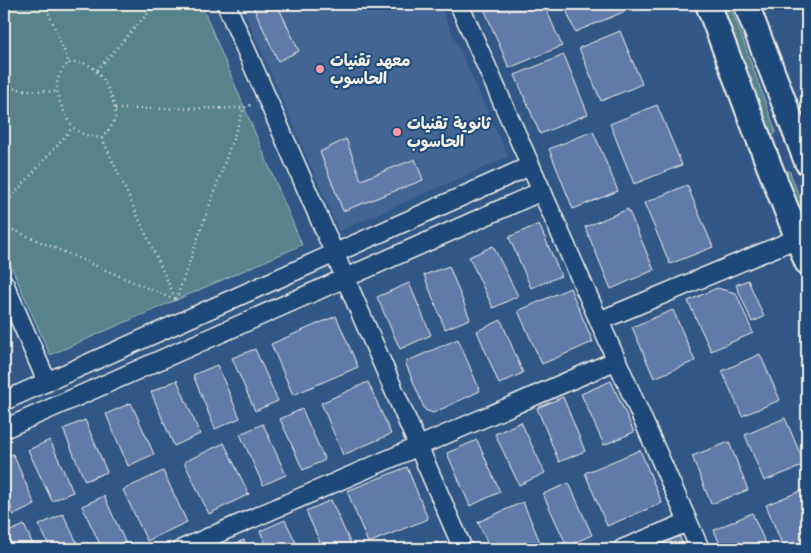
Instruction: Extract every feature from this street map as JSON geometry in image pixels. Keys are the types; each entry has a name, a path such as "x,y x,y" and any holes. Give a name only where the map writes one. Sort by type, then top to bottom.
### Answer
{"main road":[{"path":"708,4 807,262"},
{"path":"746,4 805,156 768,163"}],"street":[{"path":"226,4 463,549"},
{"path":"459,4 700,549"},
{"path":"4,401 530,166"},
{"path":"4,429 542,192"},
{"path":"599,321 798,238"},
{"path":"4,282 47,382"},
{"path":"182,549 617,360"},
{"path":"622,549 688,522"}],"path":[{"path":"45,4 69,63"},
{"path":"97,70 156,4"},
{"path":"77,62 97,70 107,86 115,109 115,119 110,129 102,138 92,137 73,127 62,108 57,92 58,76 69,63 77,62"},
{"path":"4,88 57,92"},
{"path":"115,109 244,108 176,300"},
{"path":"4,206 73,127"},
{"path":"102,138 176,300"},
{"path":"4,226 176,300"}],"shaded area":[{"name":"ثانوية تقنيات الحاسوب","path":"241,4 439,4 508,157 339,231"}],"green space":[{"path":"4,4 201,4 302,245 50,355 4,250"},
{"path":"717,4 730,4 776,132 773,136 769,137"},
{"path":"780,167 790,172 807,217 807,256"}],"building":[{"path":"252,4 284,4 278,6 299,51 278,61"},
{"path":"482,4 544,4 562,46 509,68"},
{"path":"564,4 623,4 626,11 575,32"},
{"path":"620,31 642,84 601,101 579,48"},
{"path":"564,55 588,114 540,134 515,75"},
{"path":"657,105 682,165 634,184 610,124"},
{"path":"593,131 618,191 573,209 549,149"},
{"path":"346,139 361,180 415,159 423,180 343,211 320,152"},
{"path":"687,185 713,247 670,264 644,203"},
{"path":"628,209 654,270 611,289 585,227"},
{"path":"539,224 561,276 531,288 509,237"},
{"path":"493,246 518,296 493,308 469,257"},
{"path":"449,266 470,319 445,329 424,275"},
{"path":"748,280 764,317 752,322 736,285"},
{"path":"409,283 431,335 400,349 377,297"},
{"path":"570,288 593,342 542,364 518,311"},
{"path":"717,288 736,293 753,333 711,351 688,301"},
{"path":"673,310 695,361 654,378 632,327"},
{"path":"336,316 358,367 293,395 271,344"},
{"path":"501,320 523,373 499,384 477,331"},
{"path":"458,339 480,391 433,413 425,410 405,362"},
{"path":"255,349 278,401 255,411 232,358"},
{"path":"760,354 780,400 742,416 722,371"},
{"path":"217,365 240,418 215,429 193,375"},
{"path":"177,380 200,434 174,446 151,392"},
{"path":"611,381 634,432 604,445 581,394"},
{"path":"368,382 391,434 343,455 321,403"},
{"path":"563,397 585,451 559,462 537,408"},
{"path":"131,403 154,454 128,466 106,414"},
{"path":"302,409 325,460 303,470 280,419"},
{"path":"785,418 805,465 764,481 745,435"},
{"path":"85,420 107,472 85,481 63,429"},
{"path":"521,422 545,473 519,485 495,434"},
{"path":"263,424 286,475 263,485 240,434"},
{"path":"50,440 73,492 52,501 28,450"},
{"path":"477,440 500,492 470,506 447,453"},
{"path":"729,442 748,490 711,504 692,456"},
{"path":"224,443 249,494 209,514 184,462"},
{"path":"640,450 662,503 607,526 585,473"},
{"path":"13,454 35,505 14,515 4,491 4,458"},
{"path":"407,467 428,519 368,543 347,491"},
{"path":"163,471 187,522 147,541 123,490"},
{"path":"569,483 592,535 567,546 543,494"},
{"path":"803,490 807,502 807,544 795,549 784,549 766,505"},
{"path":"104,496 127,546 120,549 102,549 82,506"},
{"path":"331,500 353,549 323,549 306,511"},
{"path":"523,502 543,549 490,549 478,522"},
{"path":"752,513 768,549 722,549 714,530"},
{"path":"63,514 80,549 51,549 39,525"},
{"path":"285,520 299,549 268,549 260,531"},
{"path":"24,525 35,549 8,549 4,540 4,534"},
{"path":"678,534 685,549 650,549 649,547"},
{"path":"244,540 247,549 220,549"},
{"path":"437,542 440,549 420,549"}],"place":[{"name":"معهد تقنيات الحاسوب","path":"320,69"},
{"name":"ثانوية تقنيات الحاسوب","path":"397,132"}]}
